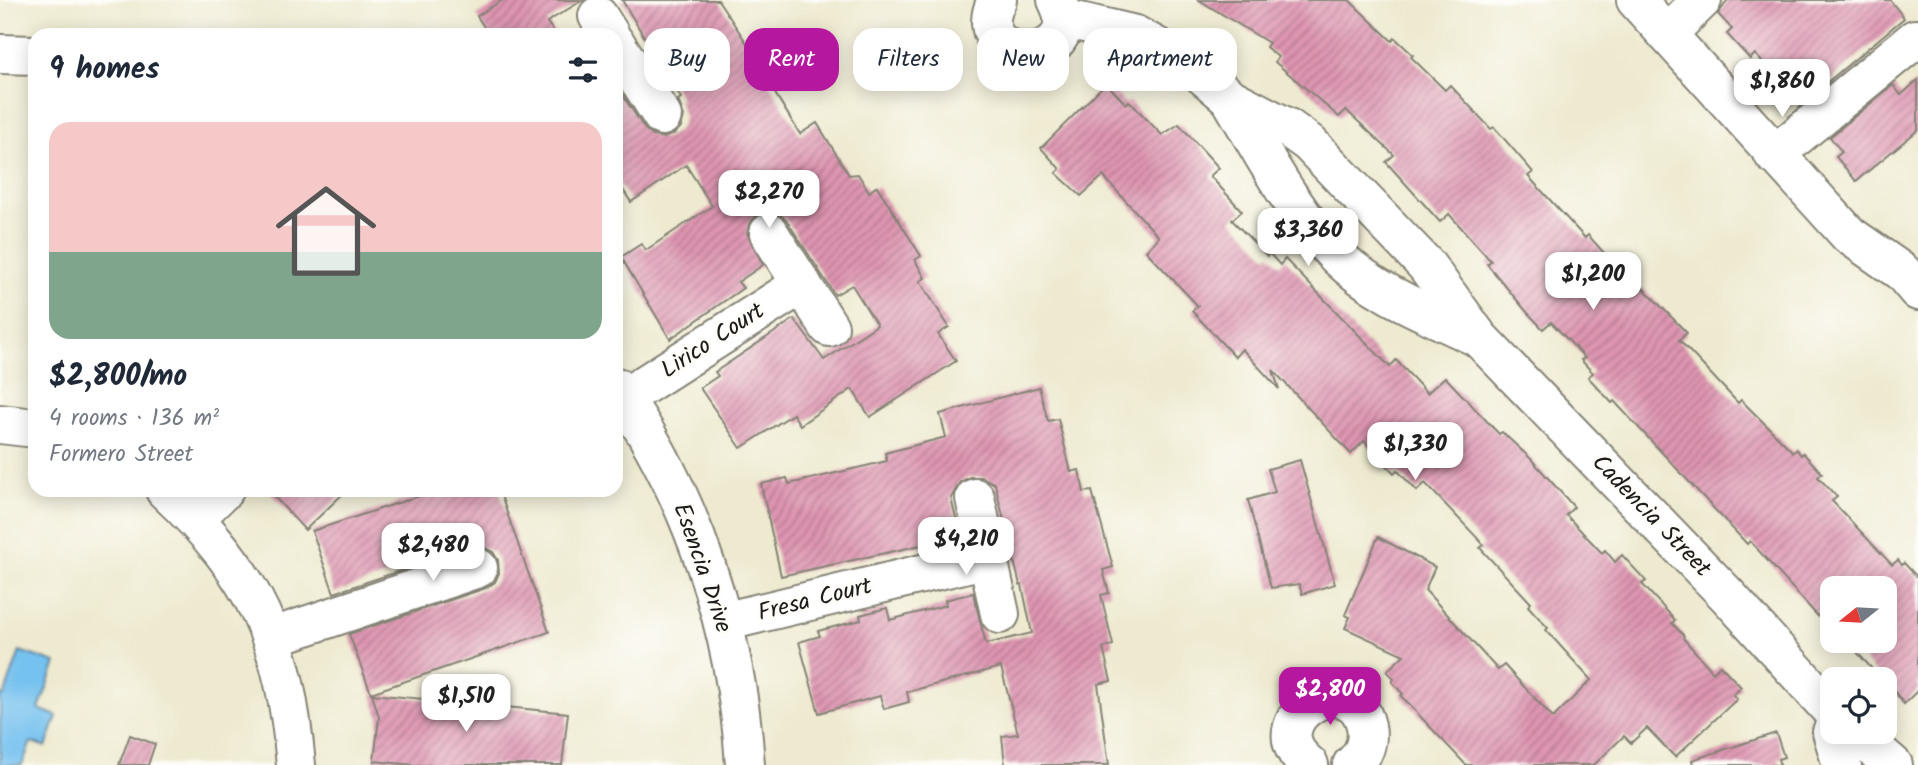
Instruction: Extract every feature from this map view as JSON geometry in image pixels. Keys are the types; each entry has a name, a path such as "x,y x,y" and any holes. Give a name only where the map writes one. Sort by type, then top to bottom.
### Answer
{"street":[{"name":"Cadencia Street","path":"997,0 992,14 997,36 1007,47 1021,53 1037,52 1050,46 1059,33 1060,9 1135,35 1193,67 1230,99 1288,128 1308,143 1426,265 1479,338 1728,596 1820,707"},
{"path":"1636,0 1774,155 1850,235 1914,268"},
{"path":"1667,34 1702,0"},
{"path":"1774,155 1915,39"},
{"path":"0,54 28,55"},
{"path":"623,59 662,116"},
{"name":"Cadencia Street","path":"1230,99 1294,204 1338,257 1382,290 1479,338"},
{"path":"769,233 829,327"},
{"name":"Lirico Court","path":"623,390 802,284"},
{"name":"Esencia Drive","path":"623,397 670,477 695,534 723,622 745,765"},
{"path":"0,424 28,427"},
{"path":"172,497 195,518 238,570 256,600 273,637 291,704 296,765"},
{"path":"195,518 217,497"},
{"path":"975,498 1000,614"},
{"name":"Fresa Court","path":"723,622 988,558"},
{"path":"273,637 478,568"},
{"path":"1309,765 1297,752 1293,729 1305,707 1321,698 1338,698 1360,713 1367,729 1363,762"},
{"name":"Cadencia Street","path":"1836,744 1842,765"},
{"path":"1869,744 1893,765"}],"water":[{"path":"20,651 56,663 39,709 57,716 46,747 31,742 22,765 0,765 0,695 4,696"}],"building":[{"path":"503,0 583,0 547,22 551,28 485,28 477,16"},
{"path":"622,0 718,0 744,39 744,91 774,91 800,134 817,123 849,175 858,174 869,192 877,186 921,256 915,260 925,278 920,281 949,327 938,334 956,361 870,417 852,389 800,425 793,414 741,448 700,388 718,376 715,372 794,319 824,360 877,325 852,285 835,295 787,221 778,213 767,211 757,215 749,224 747,233 763,265 738,282 743,288 670,339 623,260 623,256 641,244 646,250 712,206 686,165 631,202 623,190 623,96 644,128 653,136 664,138 681,127 684,116 678,100 681,98 677,91 730,91 730,28 644,28 644,37"},
{"path":"1199,0 1349,0 1392,41 1395,38 1445,90 1450,85 1491,129 1494,127 1533,172 1528,176 1585,238 1588,235 1639,292 1643,288 1687,333 1679,340 1738,403 1741,400 1793,452 1796,449 1801,455 1803,453 1822,473 1818,477 1837,497 1832,501 1892,565 1898,560 1902,565 1904,563 1918,578 1918,690 1904,704 1897,695 1897,667 1870,667 1858,653 1897,653 1897,576 1820,576 1820,619 1750,541 1747,544 1614,401 1612,403 1588,377 1593,373 1581,360 1585,358 1551,322 1543,329 1526,311 1487,264 1491,261 1449,214 1440,222 1386,162 1394,155 1346,110 1339,117 1275,62 1278,57 1266,47 1269,43"},
{"path":"1728,0 1890,0 1904,18 1800,105 1755,54 1750,59 1727,34 1732,29 1718,14"},
{"path":"1918,80 1918,130 1856,181 1836,157 1842,152 1830,137 1893,85 1901,95"},
{"path":"1098,91 1114,91 1126,104 1129,101 1162,135 1179,124 1219,168 1210,176 1242,211 1232,220 1267,256 1270,254 1280,265 1285,259 1390,367 1396,360 1427,393 1445,377 1499,434 1502,432 1531,459 1574,507 1566,515 1602,553 1605,550 1615,562 1622,555 1646,581 1642,584 1675,620 1672,623 1713,672 1720,665 1741,687 1733,695 1737,699 1675,757 1647,728 1631,743 1624,736 1594,765 1466,765 1401,696 1403,694 1392,682 1394,679 1387,671 1404,655 1345,628 1350,617 1345,615 1378,537 1435,567 1425,590 1498,670 1504,665 1553,718 1591,680 1546,630 1548,628 1528,606 1531,603 1480,548 1484,545 1425,483 1417,491 1397,470 1394,473 1364,441 1351,454 1273,370 1279,389 1242,349 1235,357 1192,311 1198,306 1146,251 1159,237 1103,176 1081,196 1056,173 1060,169 1041,148"},
{"path":"1039,387 1048,421 1058,419 1071,472 1079,470 1084,492 1092,491 1113,567 1103,570 1109,593 1101,595 1113,645 1103,648 1111,681 1098,684 1109,765 1005,765 1002,736 1018,734 1001,667 907,692 909,702 884,709 880,696 819,713 799,642 820,636 818,631 861,620 860,615 887,608 890,620 946,605 945,600 973,593 986,644 1032,633 1022,585 995,484 982,477 970,477 960,482 951,498 958,526 945,529 947,533 934,537 926,544 781,576 761,484 787,478 789,484 887,461 885,453 946,437 940,414"},
{"path":"1300,460 1335,584 1302,594 1299,584 1271,588 1248,500 1275,492 1268,469"},
{"path":"274,497 340,497 305,530"},
{"path":"416,497 501,497 549,632 371,693 349,634 486,588 495,582 499,573 498,560 493,552 483,547 471,547 334,593 312,531"},
{"path":"372,694 568,713 562,765 414,765 374,761 379,717"},
{"path":"1776,733 1784,757 1778,759 1780,765 1693,765 1692,760"},
{"path":"130,735 155,744 148,765 119,765"}]}
